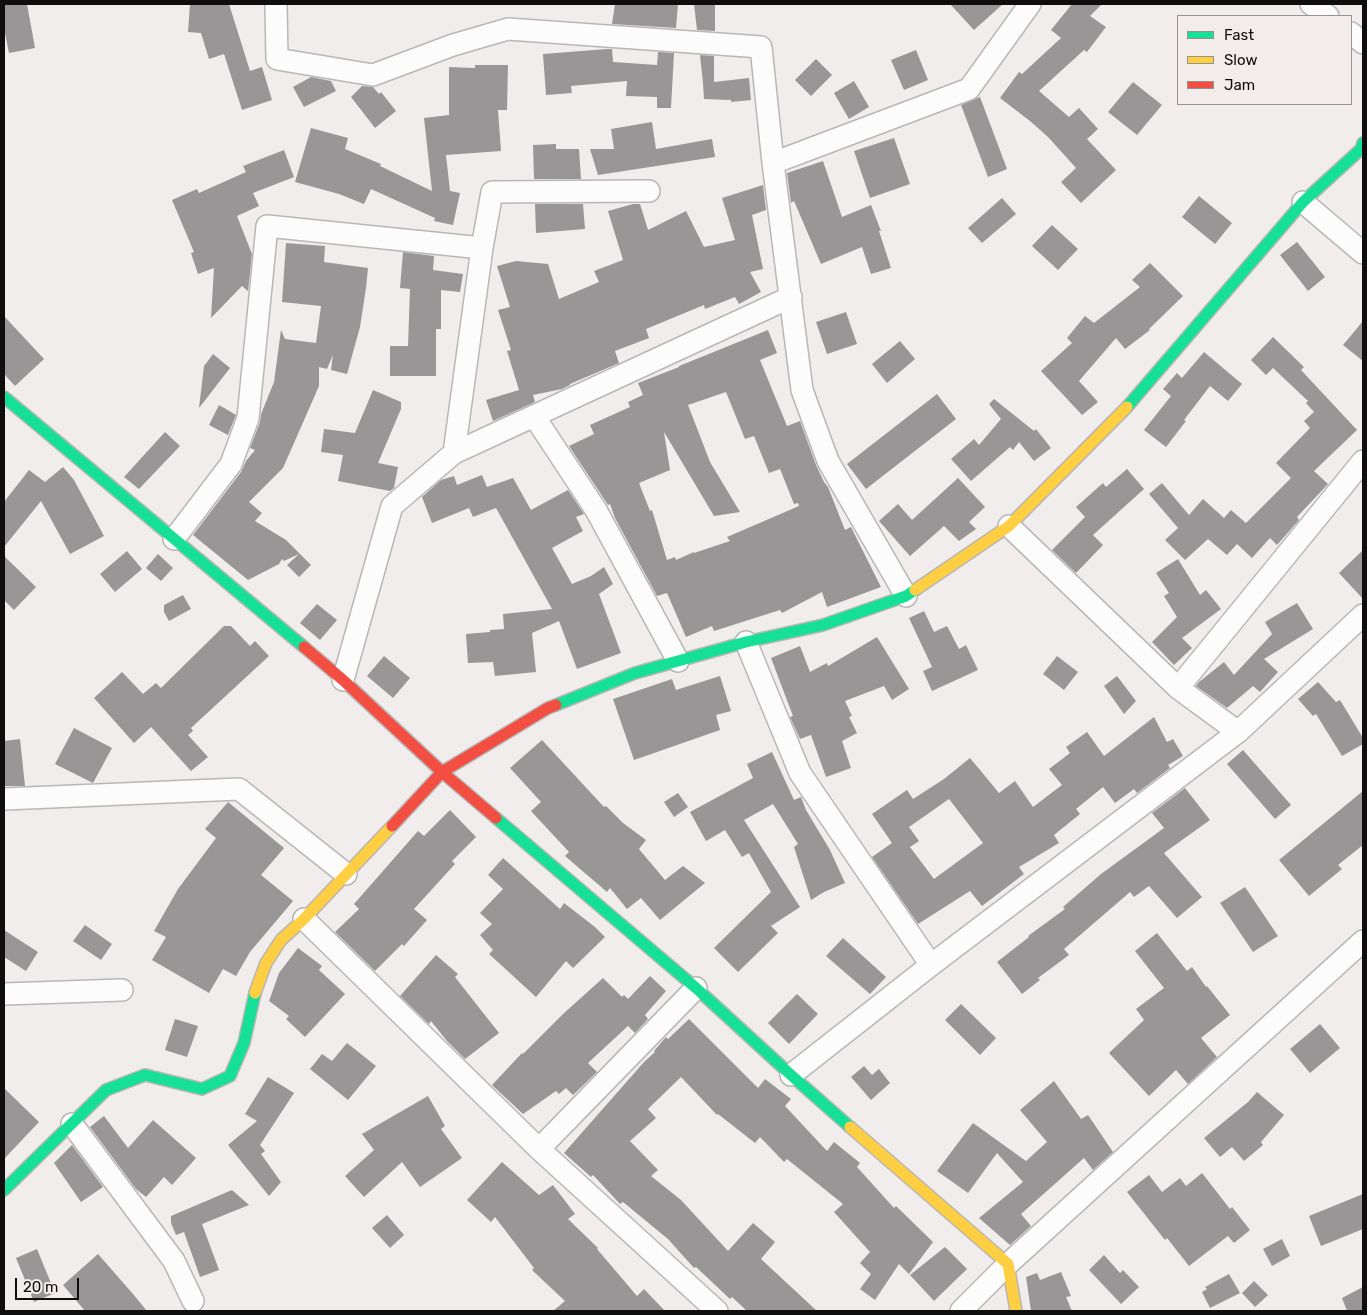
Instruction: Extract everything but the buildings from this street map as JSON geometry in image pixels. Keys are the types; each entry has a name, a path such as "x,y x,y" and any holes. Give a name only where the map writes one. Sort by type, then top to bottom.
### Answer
{"street":[{"path":"276,4 276,59 373,75 453,45 508,29 761,48 802,390 828,461 906,596"},
{"path":"774,163 969,90 1030,4"},
{"path":"1312,4 1327,15"},
{"path":"1352,34 1363,43"},
{"path":"4,1190 106,1090 145,1075 202,1089 230,1076 244,1043 256,988 266,963 281,940 304,919 442,772 548,708 635,673 746,642 823,625 906,596 1009,526 1126,408 1303,202 1361,149 1363,143"},
{"path":"454,453 482,248 492,192 649,191"},
{"path":"1303,202 1363,253"},
{"path":"174,539 231,464 248,418 267,226 482,248"},
{"path":"343,680 392,506 454,453 791,297"},
{"path":"4,398 343,680 442,772 696,988 791,1075 1008,1264 1016,1311"},
{"path":"534,416 596,510 678,661"},
{"path":"1178,688 1363,461"},
{"path":"1009,526 1178,688 1238,732"},
{"path":"791,1075 931,965 1238,732 1363,615"},
{"path":"746,642 800,773 931,965"},
{"path":"4,799 239,789 346,874"},
{"path":"304,919 539,1149 717,1311"},
{"path":"961,1311 1008,1264 1363,941"},
{"path":"539,1149 696,988"},
{"path":"4,994 122,990"},
{"path":"72,1124 174,1261 193,1301"}],"traffic: fast":[{"path":"1127,407 1303,202 1361,149 1363,143"},
{"path":"4,397 304,647"},
{"path":"556,705 635,673 746,642 823,625 906,596 915,590"},
{"path":"496,818 696,988 850,1127"},
{"path":"4,1190 106,1090 145,1075 202,1089 230,1076 244,1043 255,993"}],"traffic: slow":[{"path":"915,590 1009,526 1127,407"},
{"path":"255,993 266,963 281,940 304,919 392,826"},
{"path":"850,1127 1008,1264 1016,1311"}],"traffic: jam":[{"path":"304,647 343,680 442,772 496,818"},
{"path":"392,826 442,772 556,705"}]}
